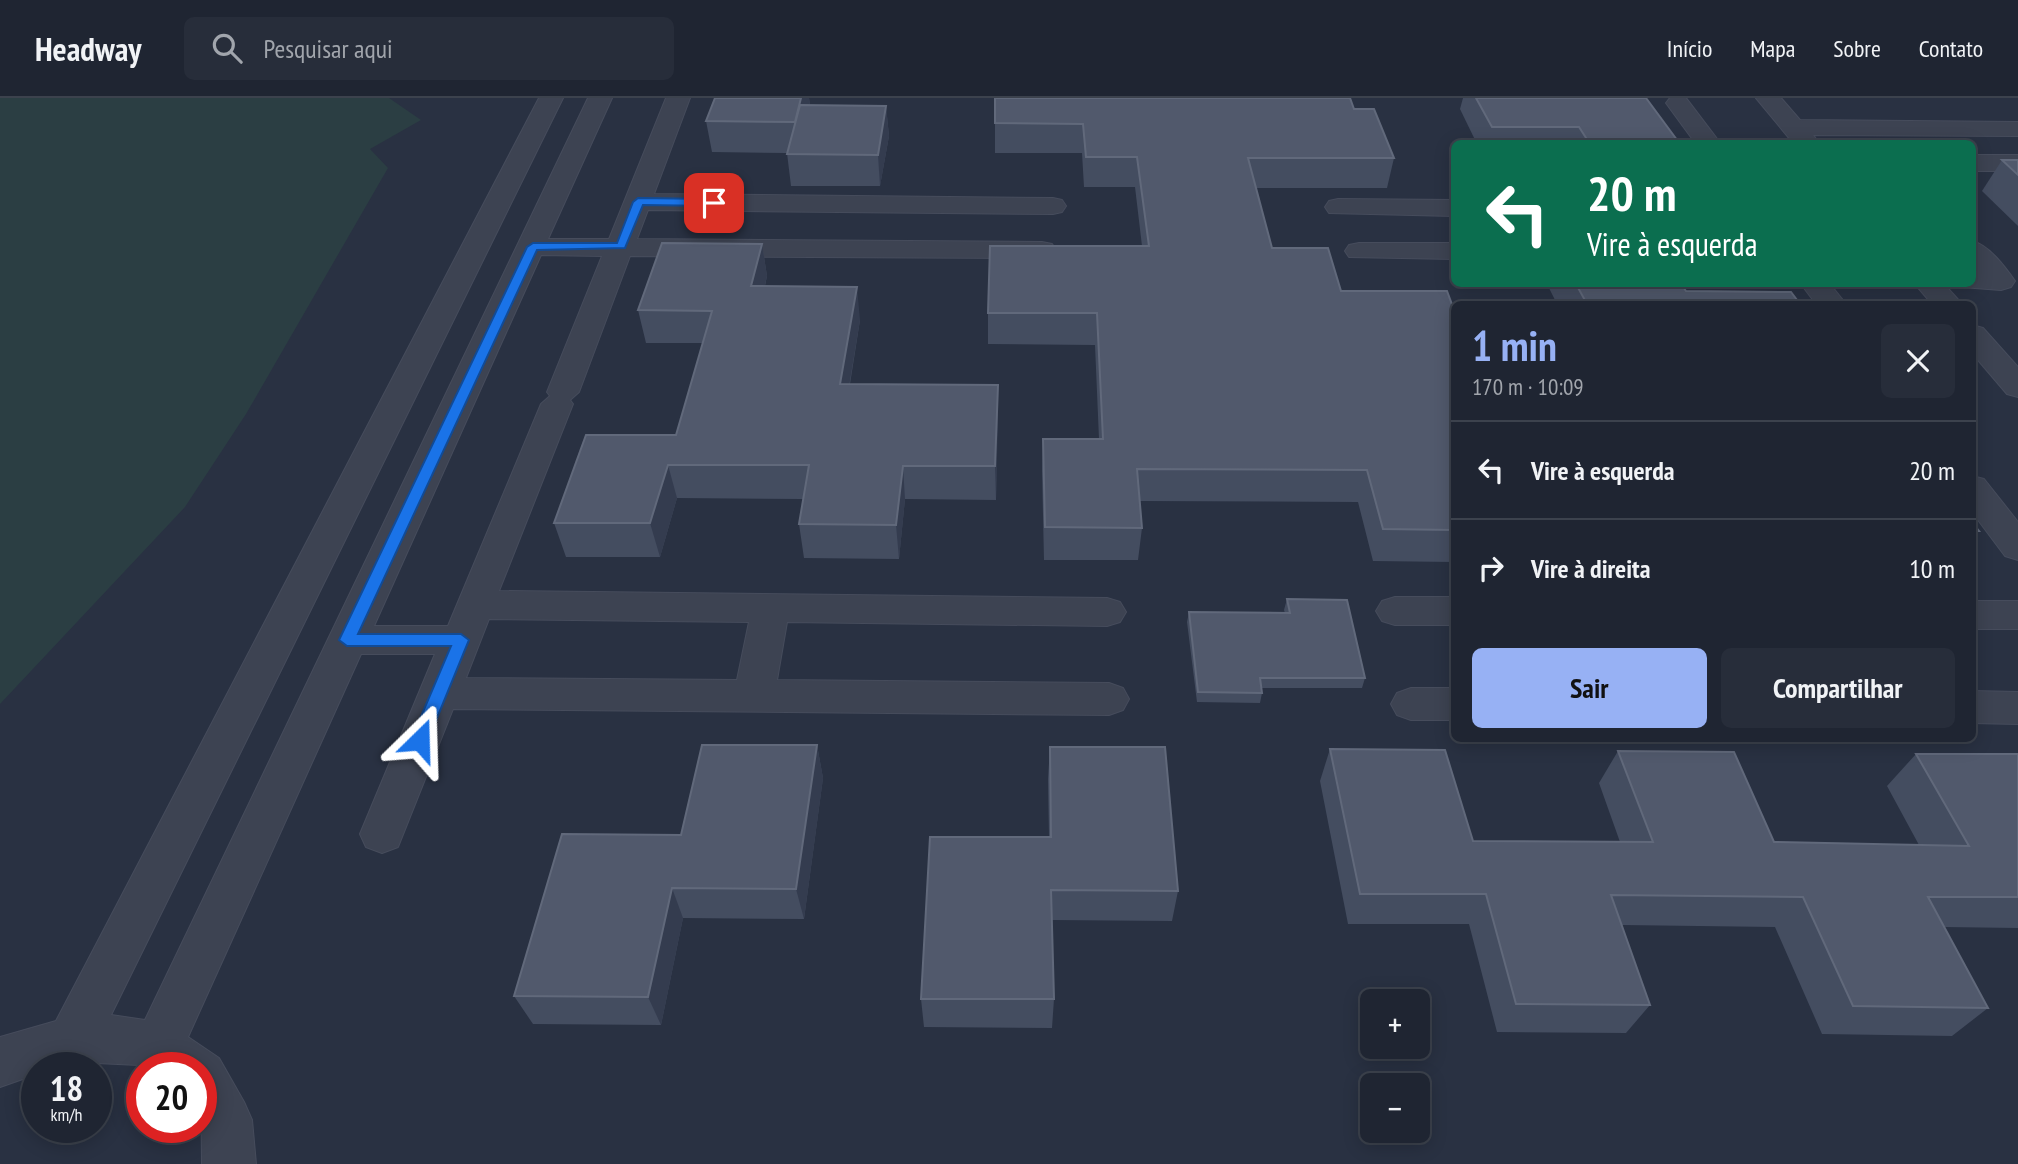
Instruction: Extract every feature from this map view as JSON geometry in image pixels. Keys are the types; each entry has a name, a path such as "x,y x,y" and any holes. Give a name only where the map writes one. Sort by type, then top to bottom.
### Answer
{"street":[{"path":"72,1041 551,98"},
{"path":"175,1052 347,640 533,247 600,98"},
{"path":"382,834 560,398 678,98"},
{"path":"1768,98 1801,135 2018,129"},
{"path":"1678,103 1706,140"},
{"path":"1976,163 2018,163"},
{"path":"638,202 1053,206"},
{"path":"862,248 867,204"},
{"path":"1338,207 1451,208"},
{"path":"533,247 1044,250"},
{"path":"1359,251 1451,251"},
{"path":"1976,253 2010,289"},
{"path":"1976,282 2010,289"},
{"path":"1817,287 1829,301"},
{"path":"1932,287 1944,301"},
{"path":"1976,339 2018,387"},
{"path":"1976,492 2018,547"},
{"path":"475,605 1107,612"},
{"path":"754,696 770,609"},
{"path":"1395,611 1451,611"},
{"path":"1976,615 2018,615"},
{"path":"347,640 461,640"},
{"path":"439,694 1109,699"},
{"path":"1412,704 1451,704"},
{"path":"1976,707 2018,708"},
{"path":"0,1062 25,1052 72,1041 118,1039 156,1052"},
{"path":"217,1104 226,1120 229,1164"}],"green space":[{"path":"0,98 389,98 421,120 370,149 388,168 246,414 185,507 0,704"}],"building":[{"path":"715,98 801,98 795,122 706,121"},
{"path":"995,98 1350,98 1354,109 1374,109 1394,158 1248,158 1272,248 1328,248 1341,291 1447,291 1451,302 1451,530 1383,529 1367,470 1137,469 1142,528 1045,527 1043,439 1103,439 1097,313 988,313 990,246 1149,246 1137,157 1086,157 1083,124 995,123"},
{"path":"1476,98 1646,98 1677,140 1587,140 1579,127 1492,127"},
{"path":"800,105 886,106 878,155 787,154"},
{"path":"2002,160 2018,160 2018,175"},
{"path":"662,243 762,244 751,286 857,287 840,384 998,385 995,466 903,466 896,525 799,524 809,465 668,465 650,523 554,523 586,435 676,435 712,311 638,310"},
{"path":"1578,287 1683,287 1686,291 1791,292 1798,301 1585,301"},
{"path":"1287,599 1347,600 1365,678 1260,678 1262,693 1198,692 1189,612 1290,613"},
{"path":"702,745 817,745 796,889 672,888 648,997 514,996 562,834 681,835"},
{"path":"1050,747 1165,747 1178,891 1051,890 1054,999 921,999 930,837 1051,837"},
{"path":"1330,749 1445,750 1473,841 1653,842 1618,751 1734,752 1774,842 1969,846 1916,754 2018,754 2018,897 1928,897 1988,1008 1853,1006 1803,897 1611,895 1650,1005 1516,1004 1486,894 1360,894"}],"route":[{"path":"420,740 461,640 347,640 533,247 621,246 638,202 714,203"}]}
